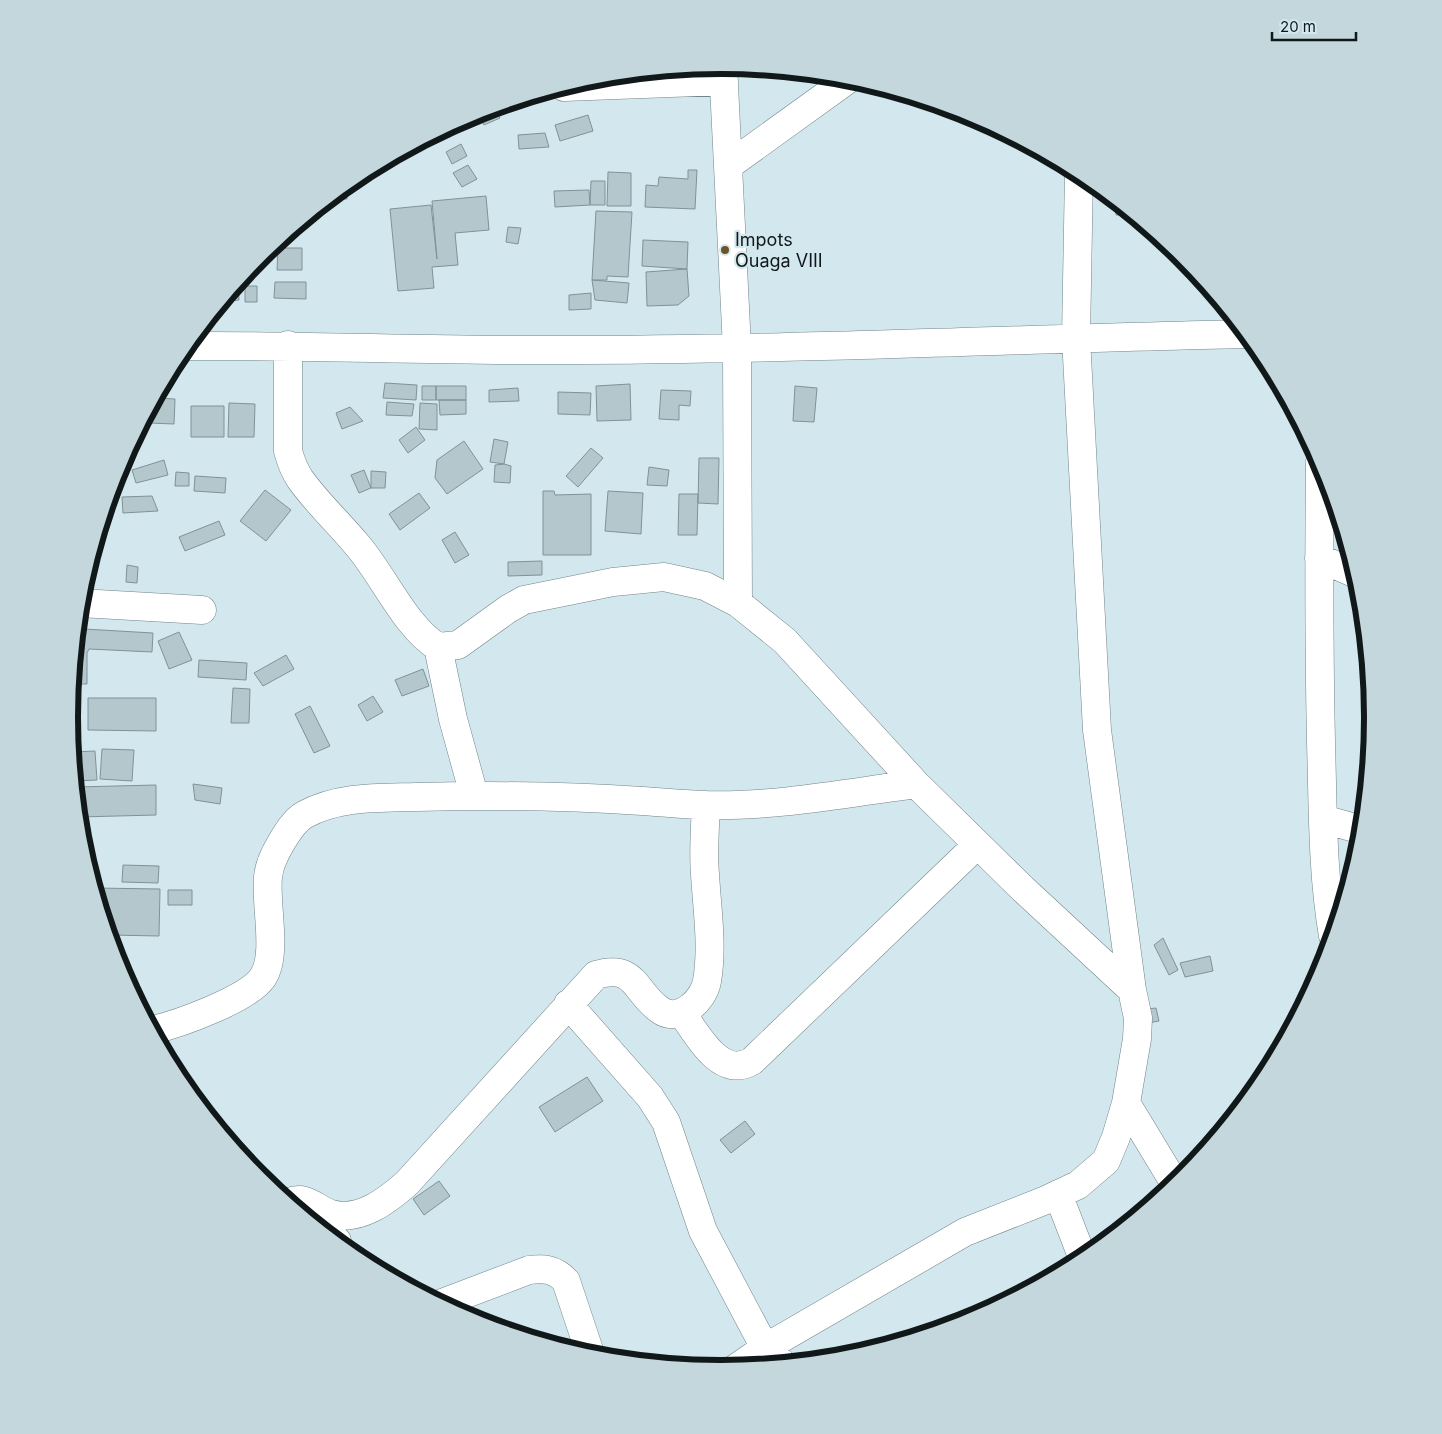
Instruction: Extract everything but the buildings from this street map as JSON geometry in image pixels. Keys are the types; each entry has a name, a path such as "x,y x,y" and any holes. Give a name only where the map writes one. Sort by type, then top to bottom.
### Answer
{"street":[{"path":"618,82 709,74"},
{"path":"724,74 737,348 738,603"},
{"path":"728,166 840,85"},
{"path":"568,1004 650,1097 666,1122 704,1231 773,1355 964,1232 1078,1184 1106,1161 1116,1137 1126,1103 1138,1018 1132,990 1097,730 1076,338 1079,183"},
{"path":"196,346 288,345 528,350 737,348 1238,334"},
{"path":"288,345 288,451 291,465 311,493 373,565 418,631 427,641 438,647 458,645 508,608 524,600 612,582 664,577 705,586 738,603 786,641 916,784 977,845 1132,990"},
{"path":"1320,483 1323,819 1330,924"},
{"path":"1319,558 1347,570"},
{"path":"88,603 202,610"},
{"path":"438,647 474,795"},
{"path":"158,1028 172,1025 240,996 263,978 270,957 267,903 268,875 277,850 288,830 302,816 329,803 359,799 474,795 640,800 706,806 778,802 916,784"},
{"path":"297,1201 312,1202 330,1213 340,1215 368,1210 384,1202 407,1183 517,1065 568,1004 596,975 612,970 623,973 661,1011 672,1014 682,1013 694,1005 703,994 707,982 710,951 705,871 706,806"},
{"path":"1323,819 1354,828"},
{"path":"682,1013 717,1058 730,1067 744,1067 752,1062 977,845"},
{"path":"1126,1103 1171,1177"},
{"path":"1058,1194 1080,1251"},
{"path":"451,1301 529,1270 542,1268 550,1270 559,1274 566,1281 588,1346"}],"place":[{"name":"Impots Ouaga VIII","path":"725,250"}]}
